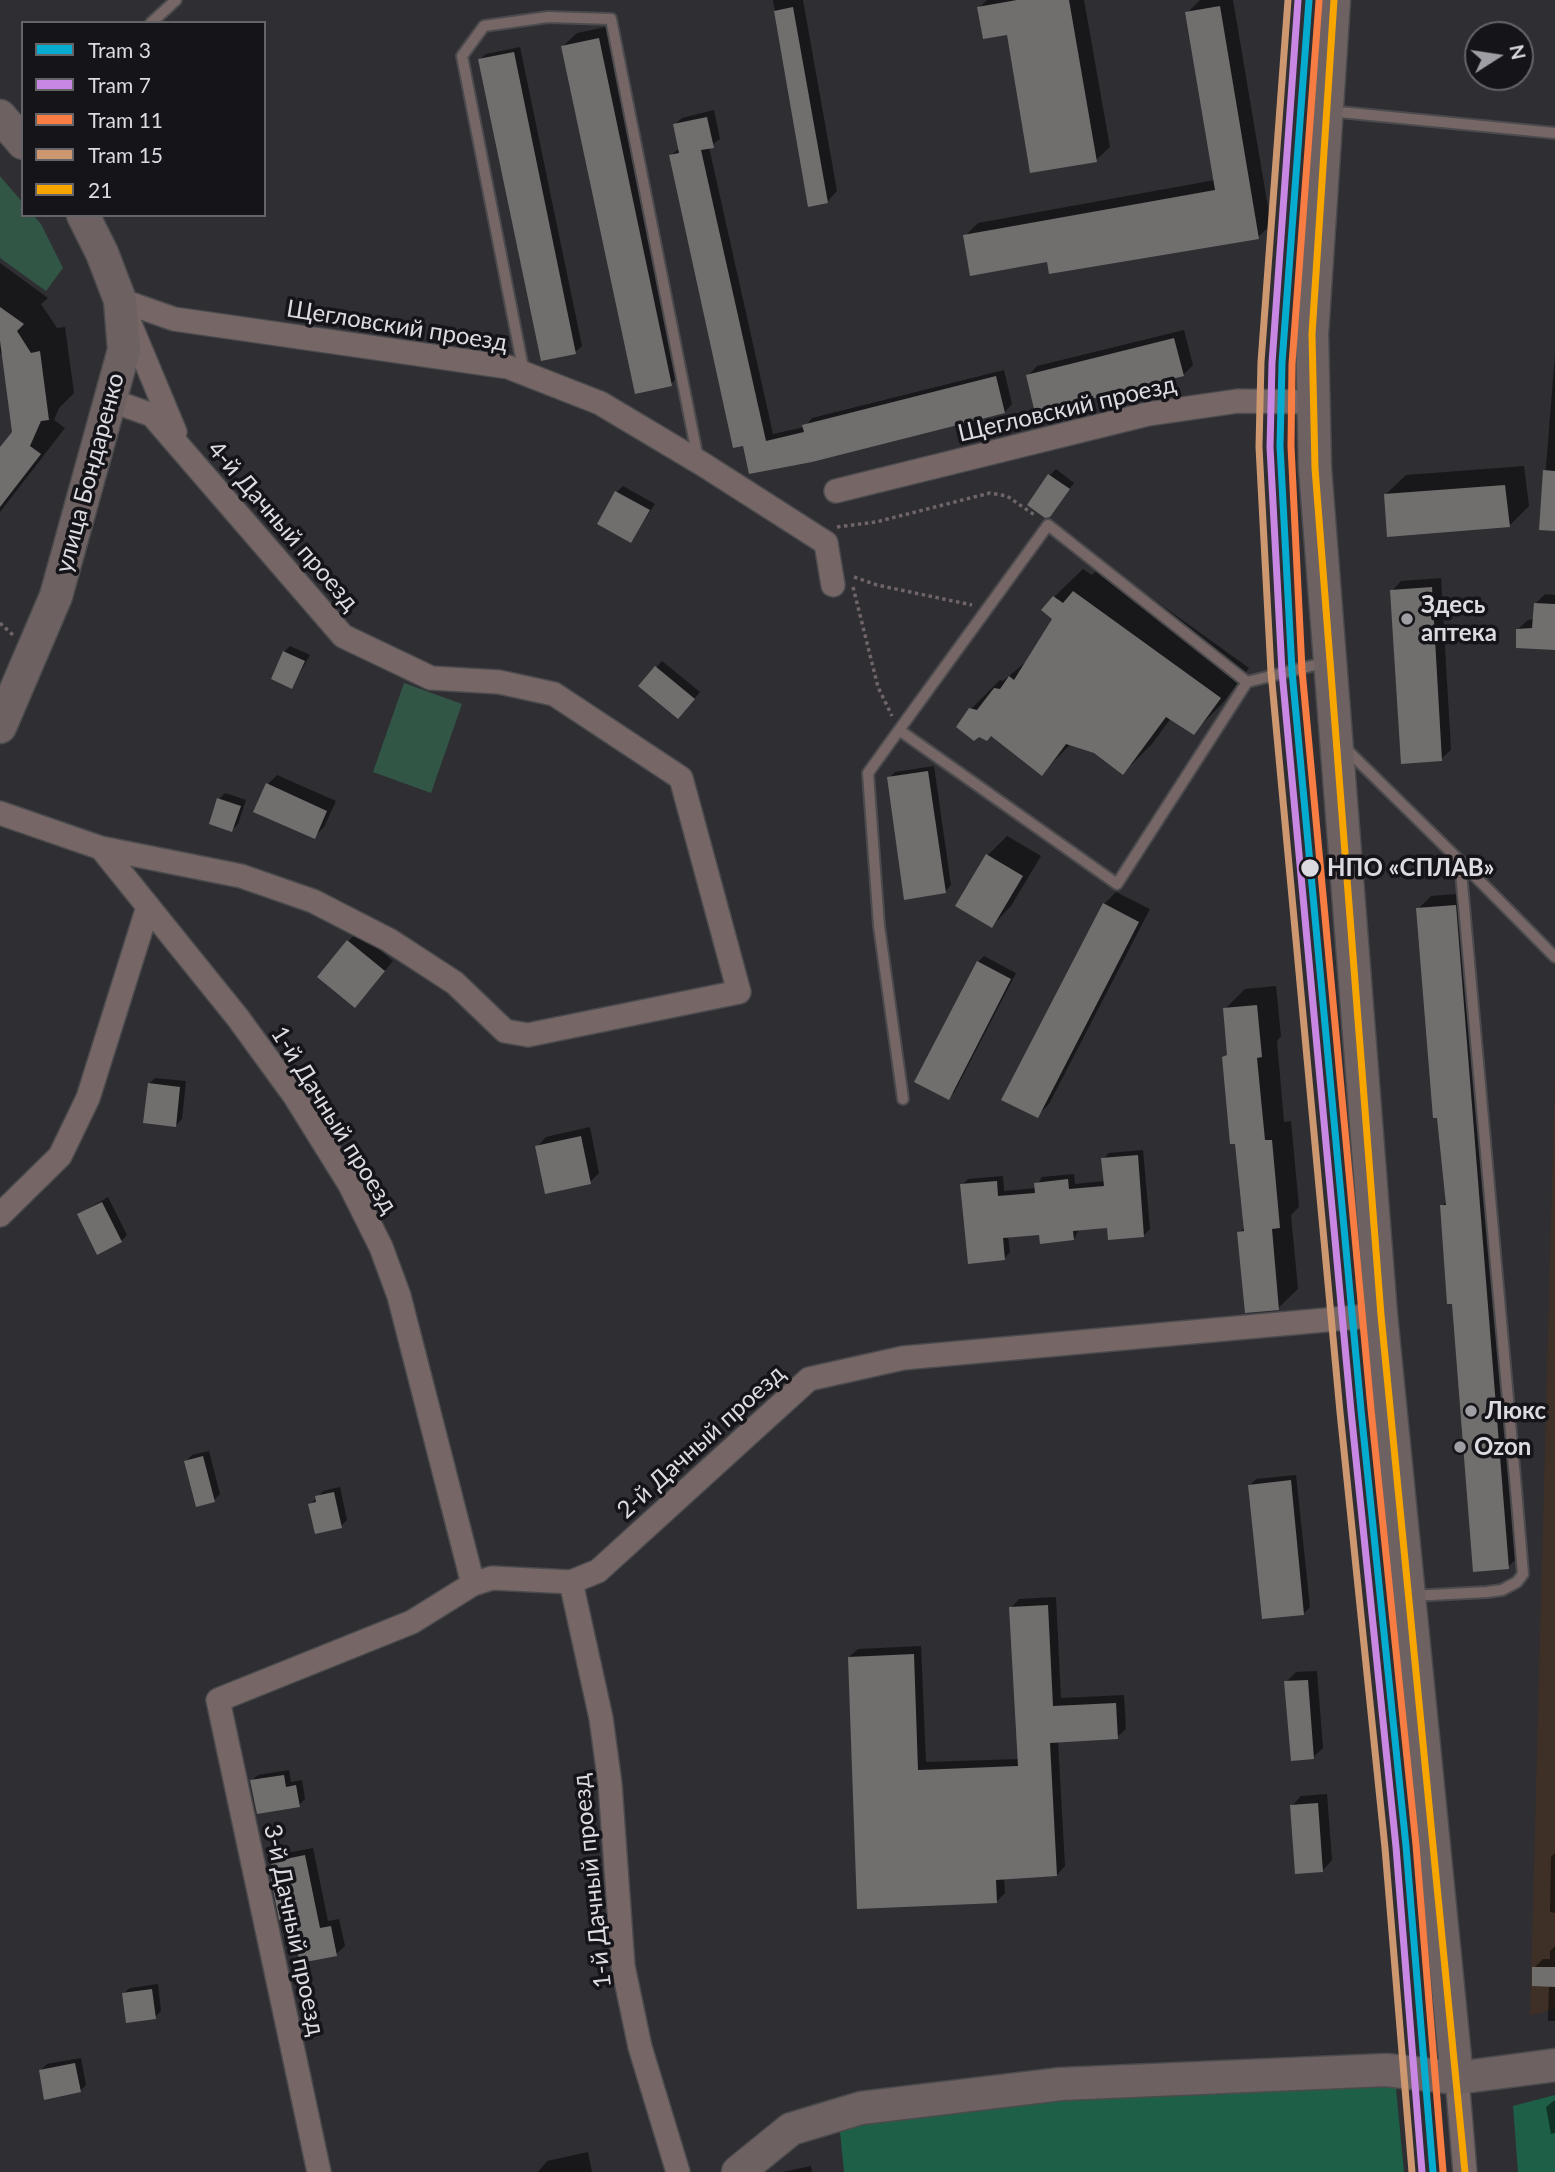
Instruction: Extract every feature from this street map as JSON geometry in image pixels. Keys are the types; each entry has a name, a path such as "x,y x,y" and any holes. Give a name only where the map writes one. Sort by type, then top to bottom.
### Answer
{"street":[{"path":"1334,0 1313,309 1313,402 1330,662 1381,1315 1465,2172"},
{"name":"улица Бондаренко","path":"0,727 56,596 124,349 120,300 102,253 84,217"},
{"path":"120,300 182,448"},
{"name":"Щегловский проезд","path":"120,300 173,319 508,367 600,403 698,461 826,543 833,585"},
{"name":"4-й Дачный проезд","path":"0,813 101,848 242,876 313,901 389,940 455,983 505,1031 528,1035 739,992 681,778 554,694 499,682 431,678 343,636 152,415 110,400"},
{"name":"Щегловский проезд","path":"836,491 1148,414 1238,401 1313,402"},
{"name":"1-й Дачный проезд","path":"101,848 238,1018 294,1095 349,1185 381,1247 399,1296 473,1584"},
{"path":"0,1215 60,1156 83,1110 148,907"},
{"name":"2-й Дачный проезд","path":"218,1700 412,1622 473,1584 492,1578 571,1582 598,1571 809,1379 903,1358 1381,1315"},
{"name":"1-й Дачный проезд","path":"571,1582 601,1718 608,1771 623,1966 640,2047 678,2172"},
{"name":"3-й Дачный проезд","path":"218,1700 319,2172"},
{"path":"738,2172 791,2129 861,2108 1061,2084 1385,2070 1457,2078 1555,2065"}],"lane":[{"path":"153,21 176,0"},
{"path":"524,373 462,56 484,26 548,17 611,19 698,461"},
{"path":"1326,110 1555,133"},
{"path":"903,1099 879,926 868,772 1048,526 1247,682"},
{"path":"899,730 1117,884 1247,682 1330,662"},
{"path":"1336,739 1555,957"},
{"path":"1409,1597 1502,1590 1517,1583 1523,1574 1460,861"}],"path":[{"path":"804,528 876,522 990,493 1007,496 1048,526"},
{"path":"899,730 877,687 858,599 849,575 877,585 950,598 987,609"}],"shaded area":[{"path":"1555,1070 1555,2009 1530,2016"}],"green space":[{"path":"0,176 21,201 21,217 35,217 41,224 63,268 46,291 0,258"},
{"path":"404,683 462,704 431,793 373,772"},
{"path":"1395,2078 1404,2172 844,2172 840,2132 867,2120 1063,2097"},
{"path":"1555,2095 1555,2172 1518,2172 1513,2106"}],"building":[{"path":"1017,0 1069,0 1097,162 1030,173 1007,35 983,39 977,7"},
{"path":"1220,6 1259,239 1049,274 1047,262 970,276 963,235 1215,190 1185,12"},
{"path":"793,7 828,203 808,207 774,11"},
{"path":"599,38 672,386 635,394 561,46"},
{"path":"514,52 576,354 541,361 478,59"},
{"path":"707,117 714,148 701,150 766,441 804,432 802,425 996,376 1005,413 812,462 749,474 743,446 733,448 669,155 679,153 673,124"},
{"path":"0,307 24,324 17,331 31,353 40,351 49,420 41,421 30,446 41,454 0,507 0,447 12,432 0,341"},
{"path":"1174,338 1184,376 1035,413 1026,375"},
{"path":"1543,470 1555,471 1555,531 1539,530"},
{"path":"1048,474 1070,489 1050,517 1045,518 1027,505"},
{"path":"1505,485 1510,527 1387,537 1384,494"},
{"path":"615,491 650,510 631,543 597,524"},
{"path":"1432,587 1442,761 1401,764 1390,590"},
{"path":"1073,591 1221,698 1194,735 1166,717 1123,775 1094,753 1066,744 1042,776 991,736 987,741 979,737 974,741 956,727 969,708 977,710 994,688 1000,689 1009,676 1014,680 1052,619 1041,610 1053,596 1063,603"},
{"path":"1534,603 1555,604 1555,650 1516,648 1516,629 1532,628"},
{"path":"283,651 305,661 292,689 271,679"},
{"path":"655,666 695,699 678,719 638,686"},
{"path":"928,771 946,893 904,900 887,777"},
{"path":"266,783 327,811 315,839 253,812"},
{"path":"217,798 241,806 232,832 209,824"},
{"path":"986,854 1023,876 992,928 955,906"},
{"path":"1103,903 1139,922 1038,1118 1001,1100"},
{"path":"1456,905 1509,1569 1473,1572 1452,1304 1447,1304 1440,1205 1446,1205 1437,1118 1433,1118 1416,908"},
{"path":"347,940 385,971 355,1008 317,977"},
{"path":"977,961 1011,979 949,1100 914,1082"},
{"path":"1257,1005 1262,1057 1257,1058 1265,1140 1272,1140 1280,1228 1272,1229 1279,1310 1245,1313 1237,1232 1244,1231 1235,1144 1230,1144 1222,1057 1227,1055 1223,1008"},
{"path":"148,1083 180,1087 176,1127 143,1123"},
{"path":"581,1136 591,1184 545,1194 535,1146"},
{"path":"1138,1155 1144,1237 1108,1240 1107,1228 1073,1231 1074,1240 1040,1244 1039,1235 1003,1238 1005,1260 968,1264 960,1184 997,1181 998,1196 1035,1193 1034,1183 1068,1179 1069,1189 1104,1186 1101,1158"},
{"path":"102,1202 122,1242 97,1255 77,1214"},
{"path":"203,1456 215,1502 196,1507 184,1461"},
{"path":"1291,1480 1304,1615 1262,1619 1248,1485"},
{"path":"334,1492 342,1528 315,1534 308,1504 316,1502 315,1496"},
{"path":"1048,1605 1053,1706 1116,1703 1118,1739 1050,1743 1057,1876 996,1880 997,1903 857,1909 848,1657 914,1654 918,1770 1018,1766 1009,1607"},
{"path":"1308,1680 1314,1759 1291,1761 1284,1681"},
{"path":"284,1775 286,1787 296,1785 300,1807 257,1814 250,1780"},
{"path":"1318,1803 1323,1872 1295,1874 1290,1805"},
{"path":"305,1855 320,1928 331,1926 337,1956 300,1963 290,1917 279,1920 271,1879 274,1878 271,1862"},
{"path":"1532,1967 1555,1967 1555,1987 1532,1986"},
{"path":"152,1989 156,2019 126,2023 122,1993"},
{"path":"75,2063 81,2092 44,2100 39,2070"}],"tram line":[{"name":"15","path":"1288,0 1261,362 1259,447 1271,672 1340,1412 1385,1848 1412,2172"},
{"name":"7","path":"1298,0 1272,363 1270,447 1282,672 1351,1411 1396,1847 1422,2172"},
{"name":"3","path":"1309,0 1282,363 1280,446 1292,671 1361,1410 1406,1846 1433,2172"},
{"name":"11","path":"1319,1 1292,364 1291,446 1302,670 1371,1409 1416,1845 1443,2171"}],"transit line":[{"name":"21","path":"1334,0 1312,334 1315,468 1381,1315 1465,2172"}],"place":[{"name":"Здесь аптека","path":"1407,619"},
{"name":"НПО «СПЛАВ»","path":"1310,868"},
{"name":"Люкс","path":"1471,1411"},
{"name":"Ozon","path":"1460,1447"}]}
